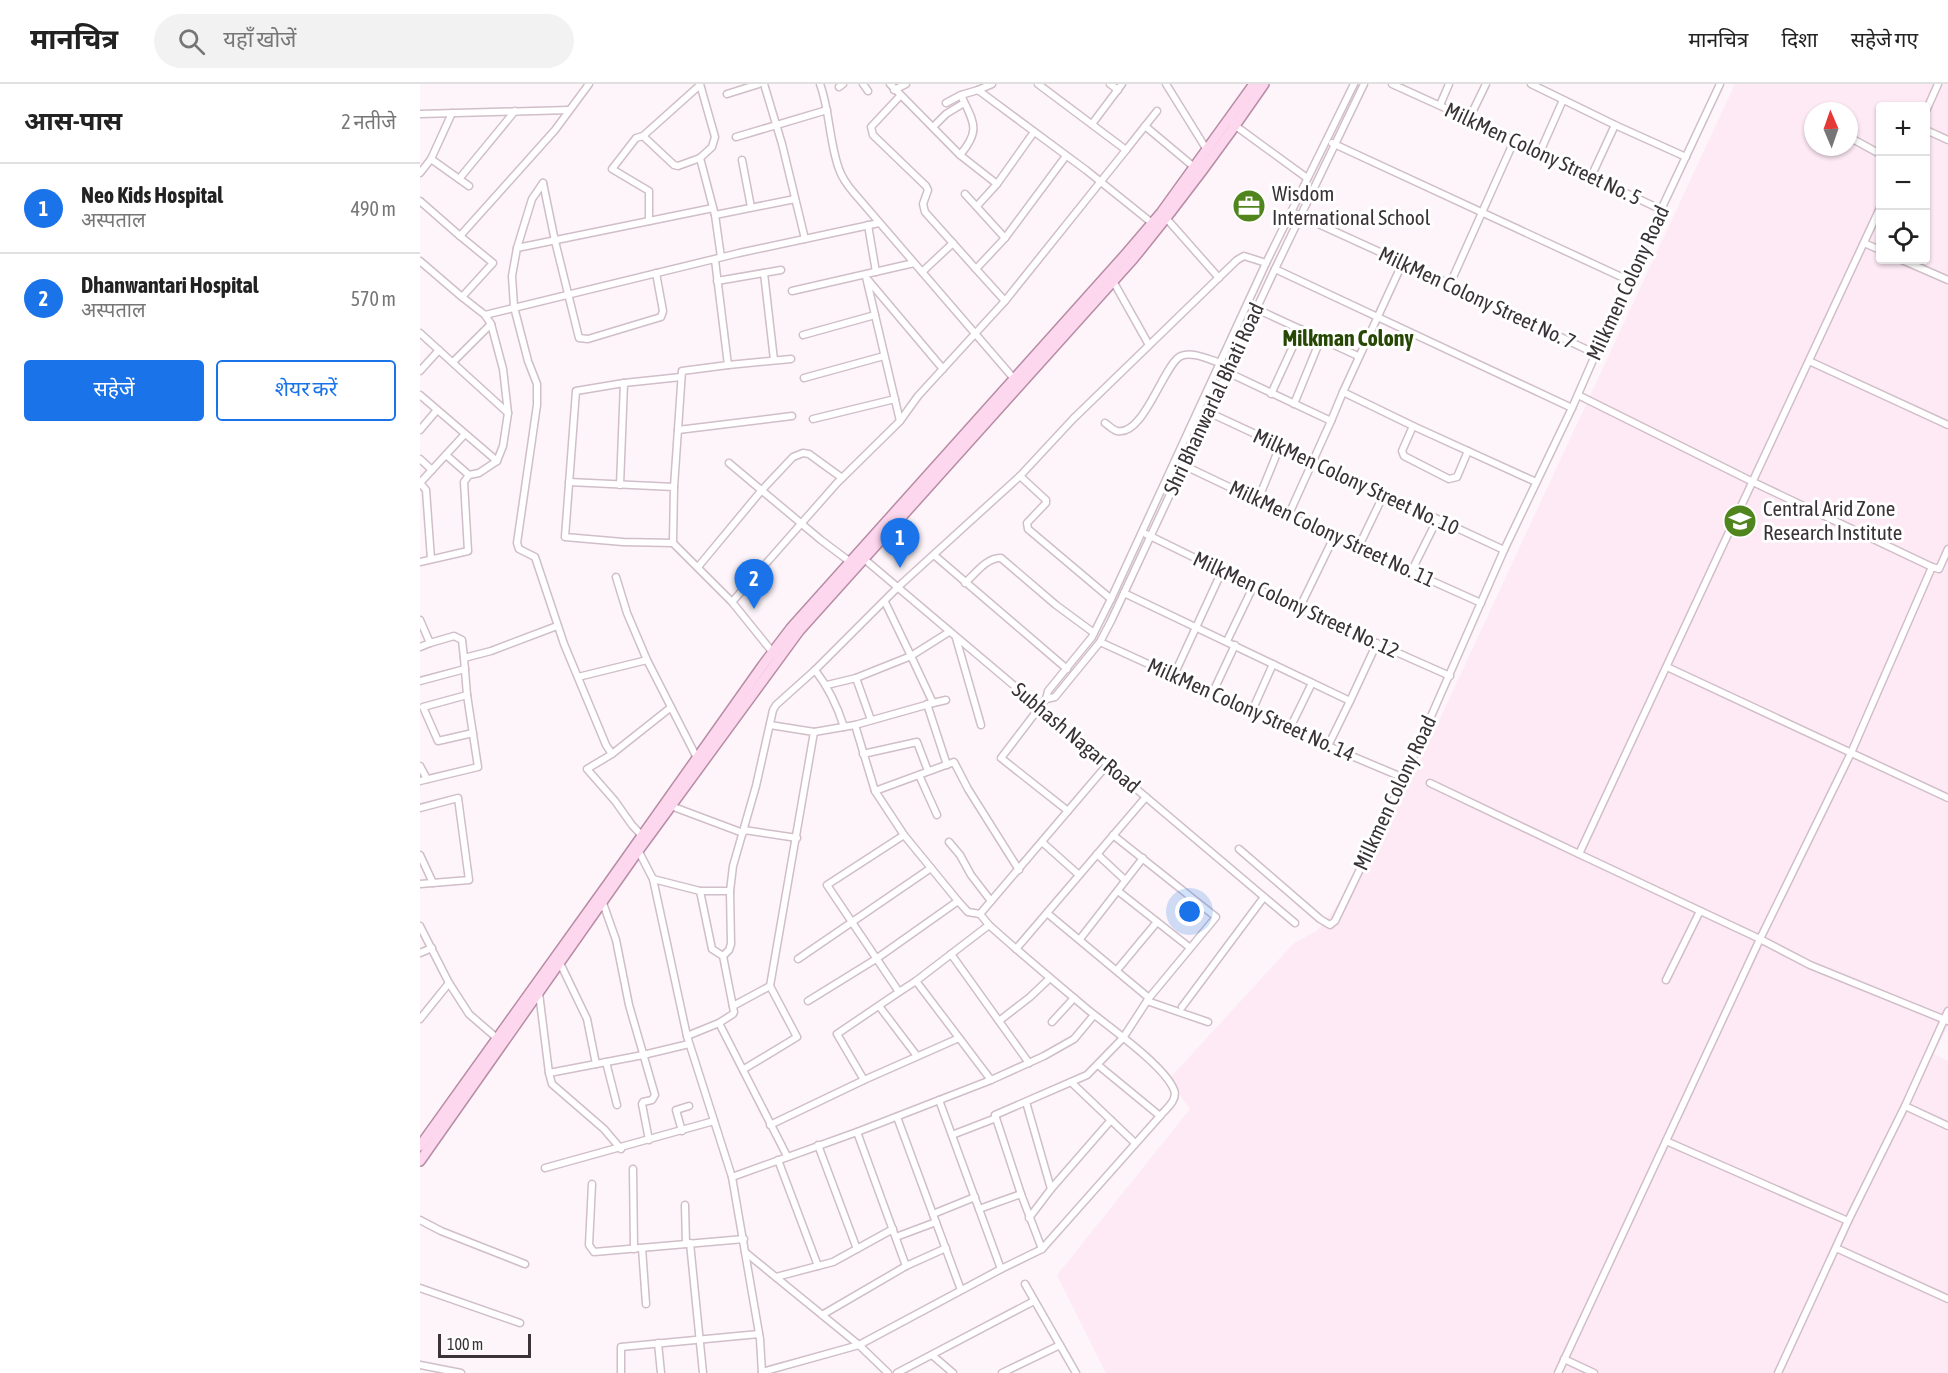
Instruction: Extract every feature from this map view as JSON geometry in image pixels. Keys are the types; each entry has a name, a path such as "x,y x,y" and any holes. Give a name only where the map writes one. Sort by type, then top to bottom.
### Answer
{"main road":[{"path":"644,838 671,806 775,655 799,631 861,556 1018,382 1113,282 1166,218 1232,123 1254,84"},
{"path":"1018,382 1152,223 1207,150 1264,84"},
{"path":"420,1161 697,758 847,559 861,556"},
{"path":"420,1146 539,993 603,903 637,848"}],"street":[{"path":"460,236 555,130 589,84"},
{"path":"727,94 759,84"},
{"path":"764,84 805,238"},
{"path":"820,84 838,168 854,193 1018,382"},
{"path":"863,84 868,91"},
{"path":"906,84 892,87 960,155 997,183"},
{"path":"946,102 992,84"},
{"path":"1038,84 1126,150"},
{"path":"1092,124 1120,87 1110,84"},
{"path":"1166,84 1207,150"},
{"name":"Shri Bhanwarlal Bhati Road","path":"1046,699 1054,697 1100,642 1124,593 1147,534 1266,263 1354,84"},
{"name":"Shri Bhanwarlal Bhati Road","path":"1068,811 1000,758 1046,699 1048,691 1094,633 1183,465 1364,84"},
{"name":"MilkMen Colony Street No. 5","path":"1392,84 1662,210"},
{"path":"1440,105 1449,84"},
{"path":"1469,118 1486,84"},
{"path":"1531,84 1686,157"},
{"path":"1711,84 1719,86"},
{"path":"1930,102 1938,84"},
{"path":"643,136 678,166 700,158 712,147 714,137 700,85 643,136 636,138 612,169 649,191 649,221"},
{"name":"Milkmen Colony Road","path":"1239,849 1320,919 1330,925 1335,921 1404,778 1504,550 1572,408 1628,280 1719,86"},
{"path":"978,90 1152,223"},
{"path":"960,155 970,143 974,130 961,95"},
{"path":"900,96 871,127 873,135 926,186 928,190 923,204 925,212 1005,301"},
{"path":"1540,152 1563,99"},
{"path":"933,127 953,108 964,103"},
{"path":"736,137 827,110"},
{"path":"459,179 515,111"},
{"path":"420,114 569,111"},
{"path":"732,602 842,478 900,421 918,396 1005,301 1157,111"},
{"path":"420,173 431,159 452,113"},
{"path":"1232,123 1307,178"},
{"path":"1591,177 1616,125"},
{"path":"1145,126 1194,167"},
{"path":"977,206 997,183 1034,132"},
{"path":"1930,132 1948,140"},
{"path":"1326,140 1628,280"},
{"path":"1450,284 1514,141"},
{"path":"1858,142 1876,152"},
{"path":"976,269 1005,238 1066,156"},
{"path":"700,158 714,212 718,258 717,281 728,365"},
{"path":"431,159 468,186"},
{"path":"742,160 751,207"},
{"path":"612,754 606,745 557,626 535,557 519,549 517,543 537,405 537,384 513,307 512,276 517,249 532,199 543,183 579,338 588,339 661,317 663,311 656,273"},
{"path":"965,194 1005,238"},
{"path":"517,249 649,221 795,199"},
{"path":"420,201 493,264 462,297"},
{"path":"1579,854 1880,210"},
{"name":"MilkMen Colony Street No. 7","path":"1292,212 1596,354"},
{"path":"1166,218 1220,278"},
{"path":"485,315 718,258 879,223"},
{"path":"868,225 876,272"},
{"path":"922,272 953,243"},
{"path":"1864,243 1876,248"},
{"path":"723,956 731,944 730,891 733,866 776,705 815,670 898,587 1020,476 1072,419 1237,260 1244,256 1266,263"},
{"path":"420,261 485,315 491,324 503,369 508,412 503,446 497,461 479,473 469,475 464,482 468,551 420,562"},
{"path":"1289,514 1402,262"},
{"path":"792,291 797,288 865,276 914,263"},
{"path":"1911,264 1948,280"},
{"path":"1275,269 1572,408"},
{"path":"717,281 781,270"},
{"path":"764,273 774,360"},
{"path":"865,276 900,421"},
{"path":"865,276 943,369"},
{"path":"1113,282 1149,345"},
{"path":"1248,305 1358,356"},
{"path":"802,335 875,315"},
{"path":"453,362 491,324"},
{"path":"1270,394 1301,329"},
{"path":"420,333 508,412"},
{"path":"1293,404 1321,338"},
{"path":"420,371 439,350"},
{"path":"804,378 884,356"},
{"path":"1105,423 1117,431 1132,425 1152,402 1170,367 1181,356 1197,356 1221,363"},
{"path":"673,543 674,487 682,371 791,359"},
{"path":"1809,361 1948,426"},
{"path":"1227,372 1331,422"},
{"path":"681,377 576,391 565,537 673,543 732,602 775,655"},
{"path":"620,485 624,383"},
{"path":"1343,392 1536,482"},
{"path":"420,395 497,461"},
{"path":"1578,395 1932,567 1939,569 1948,549"},
{"path":"813,419 895,399"},
{"path":"420,430 437,410"},
{"name":"MilkMen Colony Street No. 10","path":"1208,412 1504,550"},
{"path":"678,430 792,416"},
{"path":"1413,426 1402,451 1404,456 1449,479 1457,477 1468,451"},
{"path":"431,559 426,490 420,483 465,434"},
{"path":"1258,500 1280,446"},
{"path":"698,567 761,491 793,457 809,453 842,478"},
{"path":"446,455 469,475"},
{"path":"420,459 432,470"},
{"path":"729,463 847,559"},
{"name":"MilkMen Colony Street No. 11","path":"1183,465 1334,537 1481,603"},
{"path":"1020,476 1046,500 1046,503 1027,524 1028,529 1112,599"},
{"path":"569,483 674,487"},
{"path":"1358,548 1384,494"},
{"path":"1411,572 1437,520"},
{"name":"MilkMen Colony Street No. 12","path":"1147,534 1299,609 1450,676"},
{"path":"1299,609 1334,537"},
{"path":"934,555 1067,669"},
{"name":"Subhash Nagar Road","path":"861,556 1295,924"},
{"path":"965,583 995,558 1001,558 1056,605 1094,633"},
{"path":"1558,1373 1760,939 1851,753 1932,567"},
{"path":"1174,675 1222,571"},
{"path":"616,577 627,613 646,660 697,758"},
{"path":"1227,641 1253,587"},
{"path":"1124,593 1350,701"},
{"path":"885,602 930,704 947,765"},
{"path":"420,620 430,643"},
{"path":"464,658 557,626"},
{"path":"827,685 856,678 910,656 949,632"},
{"path":"420,647 454,636 462,640 467,695 478,767 423,780 420,766"},
{"path":"956,638 981,725"},
{"name":"MilkMen Colony Street No. 14","path":"1100,642 1328,746 1404,778"},
{"path":"1328,746 1377,643"},
{"path":"1213,692 1235,645"},
{"path":"578,677 646,660"},
{"path":"1252,711 1273,664"},
{"path":"1667,667 1948,798"},
{"path":"420,680 465,669"},
{"path":"815,670 827,685 838,707 844,727"},
{"path":"856,678 871,720"},
{"path":"1290,728 1312,683"},
{"path":"467,695 423,707 438,741 473,733"},
{"path":"770,725 814,732 855,725 946,700"},
{"path":"644,838 587,769 612,754 670,708"},
{"path":"637,848 653,879 689,1044 732,1177 759,1334 762,1372 859,1345 1042,1249 1175,1099 1174,1089 1160,1069 1016,949 980,914 968,912 958,901 904,835 875,791 855,725"},
{"path":"744,1069 797,1037 770,986 814,732"},
{"path":"863,754 916,742 928,771"},
{"path":"875,791 954,762 968,789 1020,870"},
{"path":"980,914 1020,870 1107,765"},
{"path":"919,775 937,815"},
{"path":"1430,783 1760,939 1810,965 1946,1021"},
{"path":"1016,949 1146,797"},
{"path":"420,808 458,798 469,880 420,884"},
{"path":"671,806 743,832 797,838"},
{"path":"898,992 827,885 904,835"},
{"path":"1042,1249 1029,1218 995,1115 1087,1075 1123,1038 1148,1000 1216,917 1113,835"},
{"path":"949,842 992,901"},
{"path":"1041,842 1079,875"},
{"path":"1097,854 1125,880"},
{"path":"420,855 433,883"},
{"path":"1080,939 1143,858"},
{"path":"798,959 931,868"},
{"path":"653,879 700,891 730,891"},
{"path":"687,1036 719,1023 733,1014 723,956 712,949 700,891"},
{"path":"1118,891 1189,948"},
{"path":"1182,1007 1264,897"},
{"path":"808,1001 876,959 958,901"},
{"path":"603,903 616,940 629,1005 655,1095 652,1100 643,1102 641,1106 649,1140"},
{"path":"1666,980 1700,911"},
{"path":"1047,914 1117,970 1148,1000 1208,1022"},
{"path":"1117,970 1157,922"},
{"path":"864,1080 837,1034 916,981 989,925"},
{"path":"420,926 449,983 468,1014 501,1041"},
{"path":"420,953 432,948"},
{"path":"951,954 1029,1063"},
{"path":"560,963 587,1019 596,1064"},
{"path":"999,1021 1050,978"},
{"path":"916,981 991,1080"},
{"path":"420,1019 449,983"},
{"path":"733,1006 770,986"},
{"path":"539,993 552,1084 604,1129 621,1149"},
{"path":"1052,1022 1074,998"},
{"path":"879,1006 917,1056"},
{"path":"1778,1373 1848,1221 1946,1021 1948,1011"},
{"path":"732,1177 897,1117 1029,1063 1074,1039 1094,1014"},
{"path":"719,1023 787,1156"},
{"path":"770,1125 959,1038"},
{"path":"549,1073 689,1044"},
{"path":"606,1062 617,1105"},
{"path":"1098,1065 1160,1116"},
{"path":"1071,1082 1135,1143"},
{"path":"939,1100 1001,1269"},
{"path":"1026,1102 1051,1189"},
{"path":"682,1131 676,1110 690,1106"},
{"path":"1905,1106 1948,1126"},
{"path":"897,1117 961,1290"},
{"path":"952,1135 996,1118"},
{"path":"1029,1218 1111,1120"},
{"path":"545,1168 714,1122"},
{"path":"857,1132 906,1266"},
{"path":"1666,1141 1848,1221"},
{"path":"818,1145 857,1249"},
{"path":"778,1160 818,1266"},
{"path":"633,1169 638,1249 646,1304"},
{"path":"592,1184 590,1249 594,1252 744,1239"},
{"path":"979,1209 1021,1194"},
{"path":"933,1214 975,1197"},
{"path":"685,1205 703,1373"},
{"path":"420,1220 441,1231 525,1264"},
{"path":"896,1237 936,1222"},
{"path":"777,1277 833,1262 893,1228"},
{"path":"822,1315 906,1266 946,1248"},
{"path":"1836,1248 1948,1299"},
{"path":"745,1252 859,1345 888,1373"},
{"path":"1024,1284 1076,1373"},
{"path":"420,1288 520,1323"},
{"path":"897,1373 1034,1301"},
{"path":"621,1373 621,1347 759,1334"},
{"path":"658,1343 661,1373"},
{"path":"1002,1373 1060,1345"},
{"path":"932,1355 953,1373"},
{"path":"1564,1359 1594,1373"},
{"path":"420,1365 460,1373"}],"shaded area":[{"name":"Central Arid Zone Research Institute","path":"1735,84 1948,84 1948,1026 1934,1054 1948,1061 1948,1373 1106,1373 1057,1275 1190,1109 1169,1079 1294,943 1317,931 1337,905 1410,783"}],"place":[{"name":"Wisdom International School","path":"1249,206"},
{"name":"Central Arid Zone Research Institute","path":"1740,521"},
{"name":"Neo Kids Hospital","path":"900,568"},
{"name":"Dhanwantari Hospital","path":"754,609"}],"district":[{"name":"Milkman Colony","path":"1348,338"}]}
